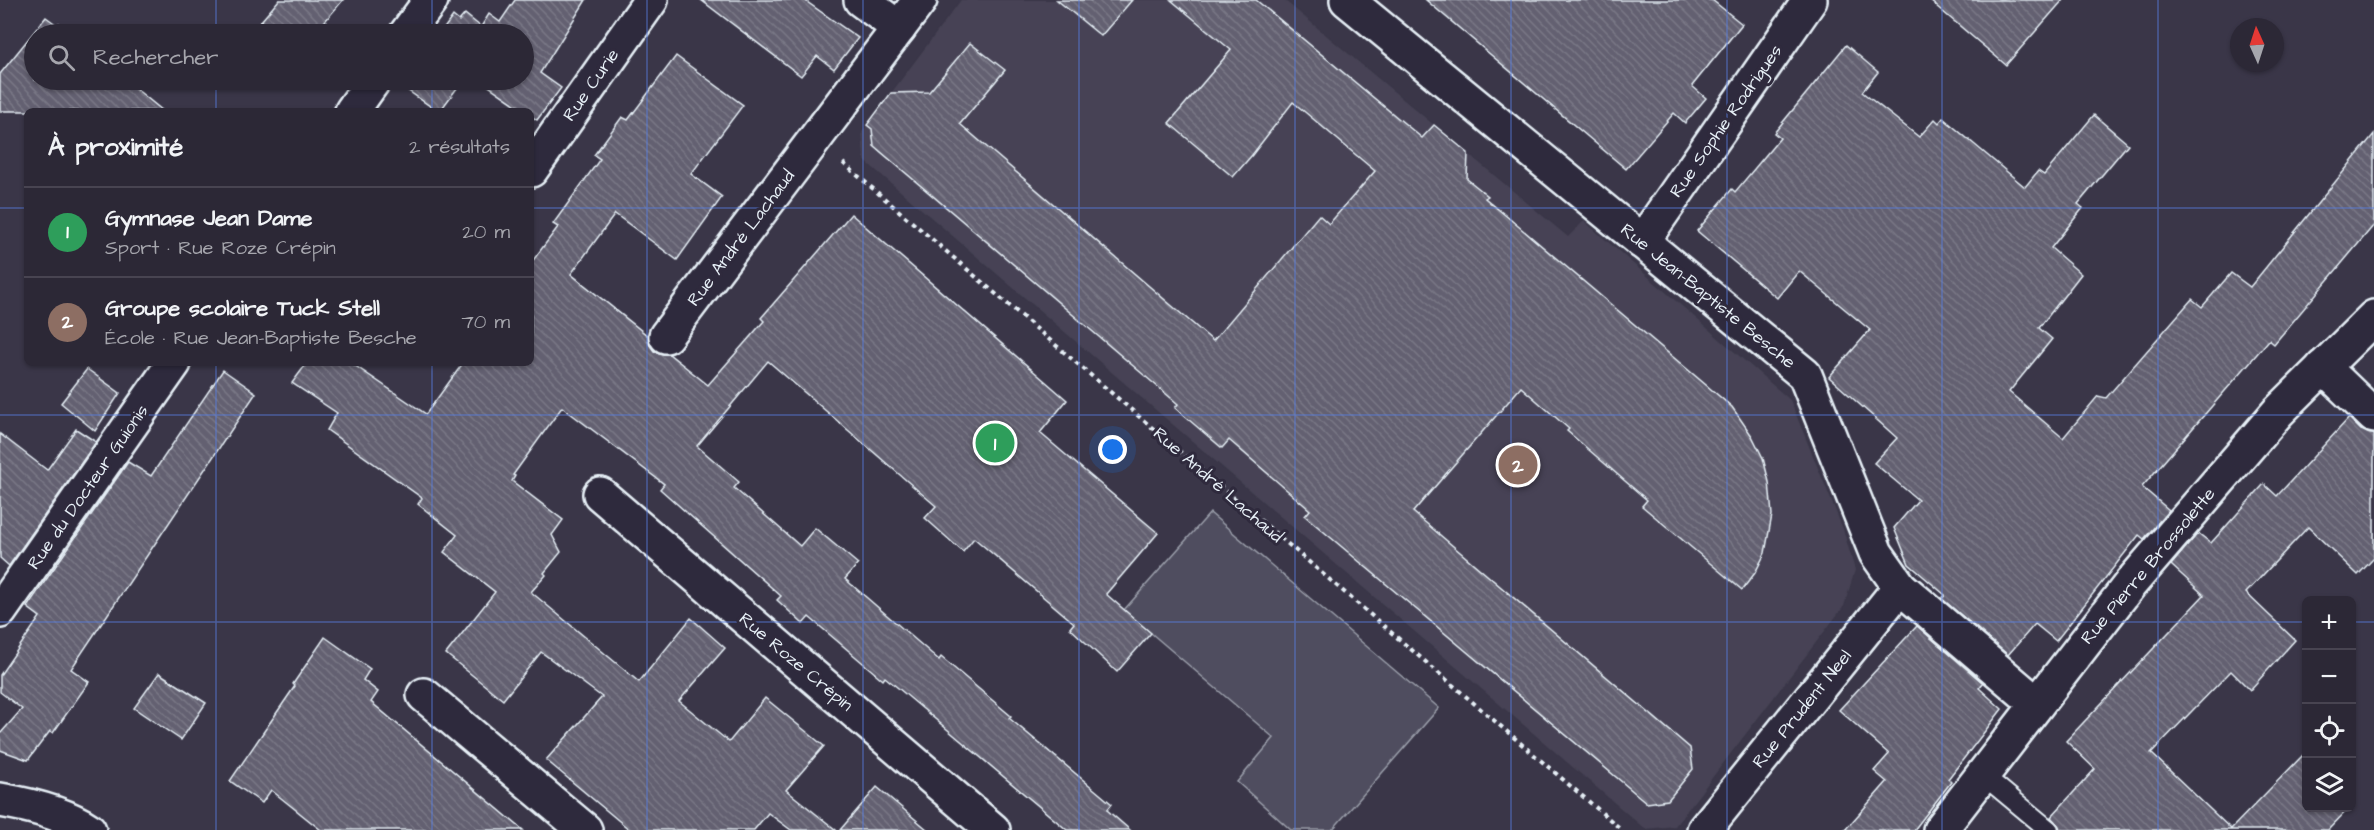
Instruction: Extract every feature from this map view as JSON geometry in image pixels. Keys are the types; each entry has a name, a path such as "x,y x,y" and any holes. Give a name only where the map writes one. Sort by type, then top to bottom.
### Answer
{"street":[{"path":"413,24 431,0"},
{"name":"Rue Curie","path":"534,166 651,0"},
{"path":"861,0 899,28"},
{"name":"Rue André Lachaud","path":"666,336 920,0"},
{"name":"Rue Jean-Baptiste Besche","path":"1347,0 1805,375 1876,554 1900,587 2037,704"},
{"name":"Rue Sophie Rodrigues","path":"1642,242 1810,0"},
{"path":"354,108 367,90"},
{"name":"Rue Pierre Brossolette","path":"1940,830 2131,583 2278,412 2374,316"},
{"name":"Rue du Docteur Guionis","path":"0,611 172,366"},
{"path":"2323,367 2374,416"},
{"name":"Rue Roze Crépin","path":"600,494 993,830"},
{"name":"Rue Prudent Neel","path":"1704,830 1900,587"},
{"path":"424,695 585,830"},
{"path":"0,800 78,822 89,830"}],"lane":[{"path":"1983,775 2049,830"}],"path":[{"name":"Rue André Lachaud","path":"815,139 1622,830"}],"shaded area":[{"path":"961,0 1284,0 1568,237 1584,221 1790,400 1843,529 1855,570 1844,606 1675,826 1645,829 864,160 862,132"},
{"path":"1210,513 1439,708 1332,830 1291,830 1237,782 1274,738 1124,610"}],"building":[{"path":"279,0 343,0 323,24 259,24"},
{"path":"515,0 586,0 540,73 561,88 537,120 534,118 534,108 521,108 495,90 534,90 534,24 483,24 489,14 500,22"},
{"path":"701,0 804,0 858,38 834,69 817,56 801,76"},
{"path":"1057,0 1132,0 1101,36"},
{"path":"1171,0 1256,0 1422,138 1434,125 1468,153 1467,179 1488,196 1485,198 1732,407 1752,436 1763,458 1769,482 1772,515 1765,553 1755,573 1742,590 1642,506 1647,500 1567,431 1569,429 1521,387 1413,512 1690,748 1693,769 1668,800 1647,803 1305,516 1310,510 1229,440 1222,448 1175,408 1178,404 874,146 872,129 867,125 891,93 929,92 970,43 1005,70 960,124 1213,341 1319,215 1329,224 1375,171 1293,102 1233,177 1169,123 1231,50"},
{"path":"1426,0 1712,0 1742,24 1692,86 1706,98 1685,123 1674,113 1626,169"},
{"path":"1929,0 2063,0 2006,65"},
{"path":"465,14 477,24 447,24 453,16 459,21"},
{"path":"46,17 56,24 40,24"},
{"path":"24,44 24,90 137,90 159,108 24,108 24,111 0,111 0,74"},
{"path":"1846,45 1878,72 1862,92 1919,137 1935,119 1939,123 1943,118 2025,187 2038,171 2044,175 2094,115 2128,144 2078,204 2083,208 2051,248 2081,274 2039,328 2052,339 2009,392 2063,438 2098,396 2106,398 2192,299 2202,307 2231,273 2250,287 2374,134 2374,225 2274,344 2269,340 2142,487 2169,510 2144,539 2139,535 2056,641 2035,624 2008,655 1942,599 1945,595 1909,564 1894,528 1918,500 1874,463 1897,438 1829,377 1870,330 1799,271 1777,298 1697,231 1732,189 1735,192 1780,138 1774,133"},
{"path":"676,56 743,105 691,174 722,197 677,260 615,214 571,274 648,336 649,344 654,351 669,354 708,385 764,321 761,318 851,214 1067,400 1040,433 1158,533 1106,594 1151,633 1117,672 1070,628 1074,623 974,538 963,552 925,518 936,506 768,361 697,446 739,482 734,488 800,546 815,528 858,564 845,579 939,660 941,657 1011,716 1009,718 1112,804 1107,810 1130,830 1067,830 885,677 883,680 809,617 803,624 777,600 781,596 660,489 664,484 562,407 513,475 515,476 512,481 563,520 552,535 561,552 531,592 639,682 691,618 725,648 679,701 729,742 765,698 824,746 786,790 836,830 791,830 768,813 754,830 630,830 546,760 602,697 541,652 503,700 446,654 495,592 444,552 457,535 418,504 422,498 327,430 337,413 292,383 305,366 355,366 426,414 461,366 534,366 534,259 558,227 553,224 600,159 594,155 622,117 628,120"},
{"path":"407,90 456,90 442,108 433,108"},
{"path":"87,369 120,393 95,431 61,403"},
{"path":"223,370 256,393 71,669 89,682 53,733 50,731 28,760 0,750 0,734 22,709 0,692 0,675 40,617 27,607 128,462 151,476"},
{"path":"2349,418 2361,430 2374,434 2374,558 2358,575 2308,527 2246,593 2295,640 2250,690 2231,671 2151,753 2231,829 2302,756 2302,812 2345,812 2328,830 2060,830 2051,817 2095,769 2066,741 2204,595 2171,565 2198,533 2211,543 2264,484 2277,496"},
{"path":"76,429 96,442 9,566 0,558 0,434 47,470"},
{"path":"1917,626 1983,683 1979,688 2002,709 1948,779 1951,782 1914,830 1845,830 1887,782 1874,771 1889,754 1839,710"},
{"path":"325,637 370,669 363,680 378,692 371,702 523,830 321,830 271,790 262,803 230,781 295,686 293,684"},
{"path":"159,673 206,703 181,740 134,708"},
{"path":"877,787 928,830 840,830"}],"place":[{"name":"Gymnase Jean Dame","path":"995,443"},
{"name":"Groupe scolaire Tuck Stell","path":"1518,465"}]}
